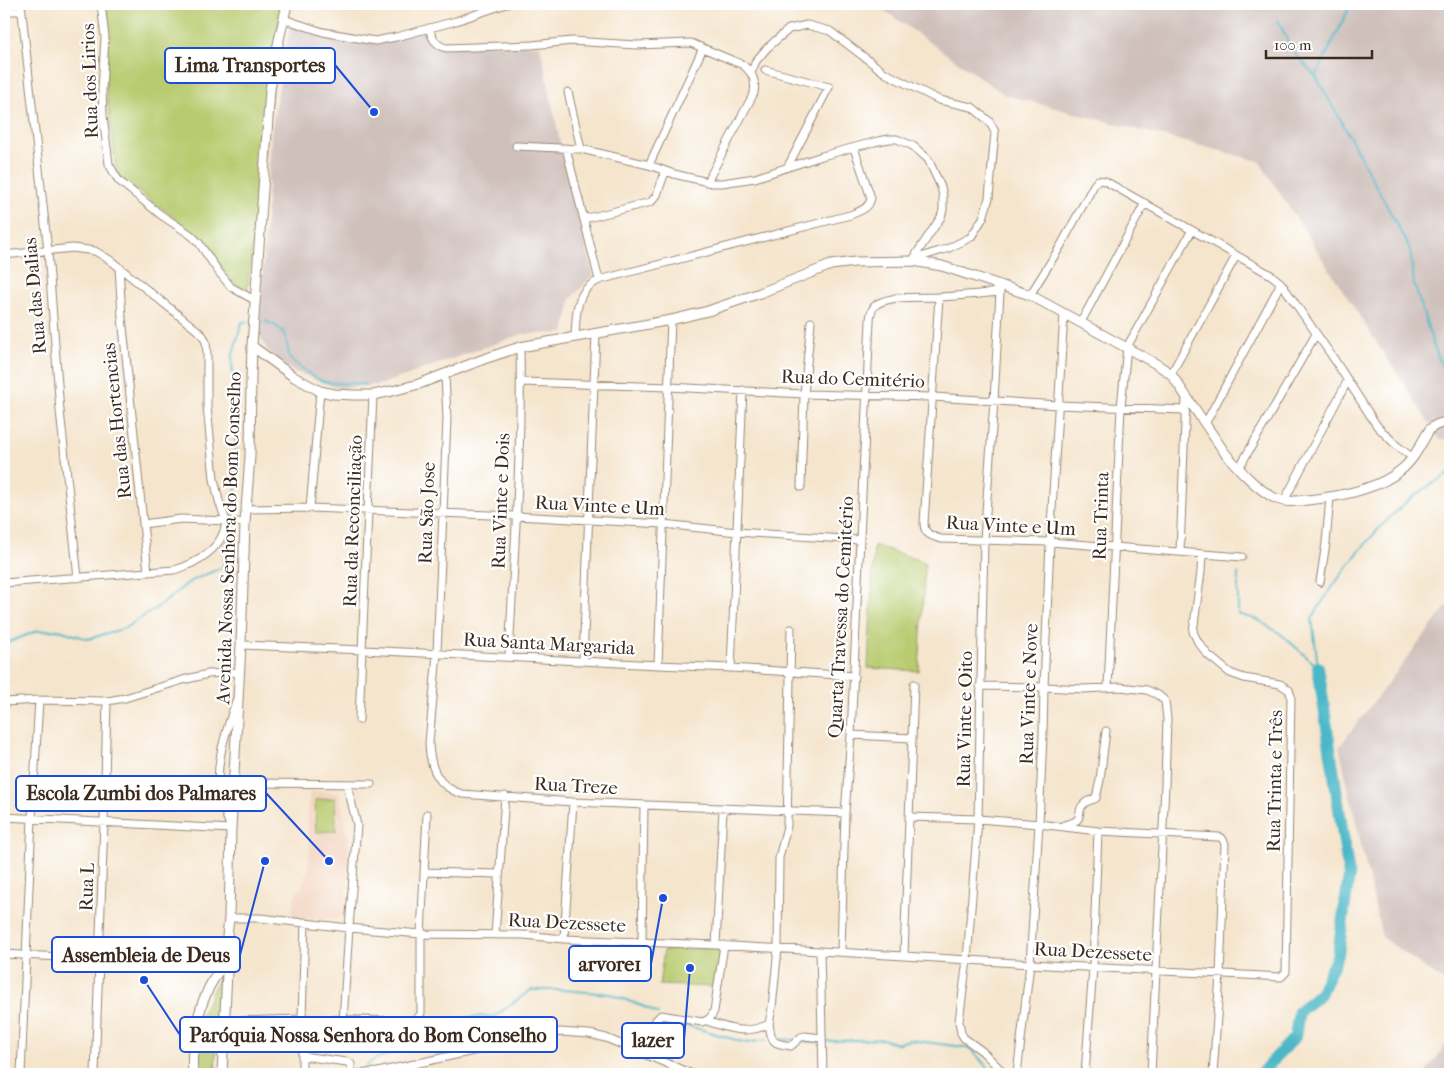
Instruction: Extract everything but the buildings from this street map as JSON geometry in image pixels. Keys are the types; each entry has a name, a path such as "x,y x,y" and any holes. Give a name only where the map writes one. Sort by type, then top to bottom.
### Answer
{"main road":[{"name":"Avenida Nossa Senhora do Bom Conselho","path":"222,1074 227,972 225,961 229,918 231,829 241,645 245,523 250,456 250,378 270,90 287,4"},
{"path":"252,346 294,377 320,391 352,395 373,394 419,384 484,358 520,347 671,320 727,305 831,265 863,261 913,260 942,266 1030,295 1158,365 1170,374 1225,453 1267,494 1284,501 1289,502 1351,493 1383,481 1401,471 1413,458 1430,429 1439,423 1450,422"},
{"path":"193,1074 192,1048 195,1028 201,1009 225,961"},
{"path":"192,1048 198,1043 210,1042 223,1052"}],"street":[{"name":"Rua dos Lirios","path":"101,4 105,37 102,90 103,116 109,164 119,181 161,215 191,235 206,252 231,287 256,301"},
{"path":"284,19 331,34 375,41 466,18 506,4"},
{"path":"4,11 21,7"},
{"name":"Rua das Dalias","path":"21,7 48,251 60,410 78,578"},
{"path":"751,73 756,61 767,48 789,29 806,25 830,31 885,73 940,100 972,107 989,121 995,132 989,198 983,218 971,236 949,248 913,260"},
{"path":"429,28 432,38 437,45 450,48 572,40 629,45 691,43 743,65 754,78 754,94 707,182"},
{"path":"649,165 703,48"},
{"path":"765,70 830,87 788,166"},
{"path":"568,92 582,149"},
{"path":"516,146 582,149 649,165 665,172 707,182 722,183 762,176 822,156 889,139 897,139 912,146 928,159 941,187 943,196 941,218 913,260"},
{"path":"566,148 599,280"},
{"path":"575,337 580,298 588,287 599,280 850,215 866,208 871,198 854,148"},
{"path":"584,219 651,202 657,195 665,172"},
{"path":"1030,295 1060,247 1085,199 1097,181 1105,181 1146,203 1281,283 1378,426 1396,445 1413,458"},
{"path":"1081,322 1146,203"},
{"path":"1127,347 1192,230"},
{"path":"4,256 73,248 95,251 118,267 203,336 206,342 207,354 206,406 214,479 226,521 222,537 210,550 195,562 174,570 4,583"},
{"path":"1170,374 1236,256"},
{"name":"Rua das Hortencias","path":"118,267 148,572"},
{"path":"992,282 1000,292"},
{"path":"1205,424 1281,283"},
{"path":"939,298 1000,292"},
{"name":"Rua Vinte e Oito","path":"1000,292 984,540 978,819 967,960 959,1021 962,1036 982,1051 1005,1074"},
{"name":"Quarta Travessa do Cemitério","path":"841,952 845,813 852,735 871,310 886,300 939,298"},
{"name":"Rua Vinte e Um","path":"939,298 924,523 925,530 930,535 941,539 1050,542 1242,557"},
{"name":"Rua Vinte e Nove","path":"1017,1074 1030,964 1039,824 1044,736 1044,687 1050,542 1064,314"},
{"path":"658,665 671,320"},
{"path":"801,487 804,394 811,322"},
{"path":"583,661 596,333"},
{"path":"1239,468 1316,334"},
{"name":"Rua Vinte e Dois","path":"509,657 521,382 520,347"},
{"name":"Rua Trinta","path":"1108,687 1121,407 1127,347"},
{"name":"Rua São Jose","path":"437,654 447,419 445,374"},
{"path":"1284,501 1348,380"},
{"name":"Rua do Cemitério","path":"521,382 804,394 867,394 1184,410"},
{"path":"730,668 743,390"},
{"path":"310,508 320,391"},
{"name":"Rua da Reconciliação","path":"359,720 373,394"},
{"path":"1180,552 1186,397"},
{"path":"1320,582 1330,497"},
{"name":"Rua Vinte e Um","path":"246,509 310,508 516,516 663,524 737,532 860,540"},
{"path":"143,524 181,519 245,523"},
{"name":"Rua Trinta e Três","path":"1202,554 1193,632 1198,642 1208,655 1230,673 1244,678 1280,684 1289,690 1291,696 1286,970 1280,977"},
{"path":"791,629 787,811 780,858 778,948 769,1024 771,1038 776,1043 792,1046 805,1036 822,1041"},
{"name":"Rua Santa Margarida","path":"241,645 790,671 854,676"},
{"name":"Rua Treze","path":"437,654 429,743 430,754 441,783 454,792 573,802 845,813"},
{"path":"4,702 39,700 107,701 125,698 208,674 239,672"},
{"path":"904,956 914,684"},
{"path":"980,686 1084,689 1108,687 1147,690 1165,701 1167,719 1163,835 1151,1074"},
{"path":"4,817 231,829 219,792 222,751 238,694"},
{"path":"21,1074 39,700"},
{"name":"Rua L","path":"95,1074 107,701"},
{"path":"1056,826 1078,820 1084,803 1096,798 1106,732"},
{"path":"852,735 912,738"},
{"path":"234,783 371,784"},
{"path":"343,1021 358,825 348,784"},
{"path":"494,935 505,796"},
{"path":"564,939 573,802"},
{"path":"642,942 644,805"},
{"path":"707,1021 714,1011 720,945 723,809"},
{"path":"238,1021 302,1019 410,1022 419,1018 421,1013 421,934 427,814"},
{"path":"909,817 978,819 1098,831 1219,837 1224,840 1220,975 1213,1074"},
{"path":"1085,1074 1093,968 1098,831"},
{"path":"424,872 499,874"},
{"name":"Rua Dezessete","path":"229,918 260,918 421,934 494,935 720,945 1093,968 1280,977"},
{"path":"302,1074 304,922"},
{"path":"820,951 823,1074"},
{"path":"4,954 100,960 225,961"},
{"path":"649,1038 659,1016 702,1022 707,1021 743,1031 752,1031 769,1024"},
{"path":"356,1074 378,1072 560,1032 589,1034 606,1038 692,1074"},
{"path":"302,1056 347,1062 351,1064 351,1074"}],"shaded area":[{"path":"875,4 1450,4 1450,438 1440,440 1259,161 1005,95"},
{"path":"290,24 373,40 426,28 438,45 540,45 562,152 593,274 571,299 564,333 522,334 382,384 340,389 291,370 269,352 259,335 271,134"},
{"path":"1450,602 1450,990 1442,980 1382,937 1339,747"},
{"path":"310,791 339,793 348,834 349,854 345,918 291,919 295,895 301,888 308,868 310,852 307,816"},
{"path":"1450,1039 1450,1074 1425,1074"}],"green space":[{"path":"108,4 282,4 247,291 232,282 210,249 166,211 117,177 106,87"},
{"path":"874,545 925,562 919,671 868,668"},
{"path":"335,798 336,831 316,832 315,800"},
{"path":"721,948 715,987 659,985 664,950"},
{"path":"222,971 220,1042 209,1035 195,1038 201,1015"},
{"path":"209,1044 216,1053 215,1074 199,1074 199,1049"}],"waterway":[{"path":"1316,76 1351,4"},
{"path":"1278,20 1291,49 1316,77 1410,249 1414,284 1434,347 1450,385"},
{"path":"265,321 282,331 285,335 290,359 312,376 326,382 366,385"},
{"path":"232,516 237,480 232,358 242,322 248,322"},
{"path":"1318,667 1312,618 1332,588 1353,558 1390,517 1414,496 1450,473"},
{"path":"4,644 37,631 59,630 88,639 125,628 161,605 189,582 223,567 230,527"},
{"path":"1238,573 1238,614 1258,620 1281,634 1318,667"},
{"path":"1262,1074 1295,1037 1299,1011 1320,994 1338,954 1349,876 1318,667"},
{"path":"363,1069 373,1060 404,1049 423,1030 446,1021 470,1017 495,1016 531,990 562,990 610,994 658,1014"},
{"path":"669,1020 746,1043 766,1040"},
{"path":"779,1039 794,1040"},
{"path":"801,1041 883,1039 896,1044 910,1040 963,1047 972,1050 993,1074"}],"place":[{"name":"Lima Transportes","path":"374,112"},
{"name":"Assembleia de Deus","path":"265,861"},
{"name":"Escola Zumbi dos Palmares","path":"329,861"},
{"name":"arvore1","path":"663,898"},
{"name":"lazer","path":"690,968"},
{"name":"Paróquia Nossa Senhora do Bom Conselho","path":"144,980"}]}
